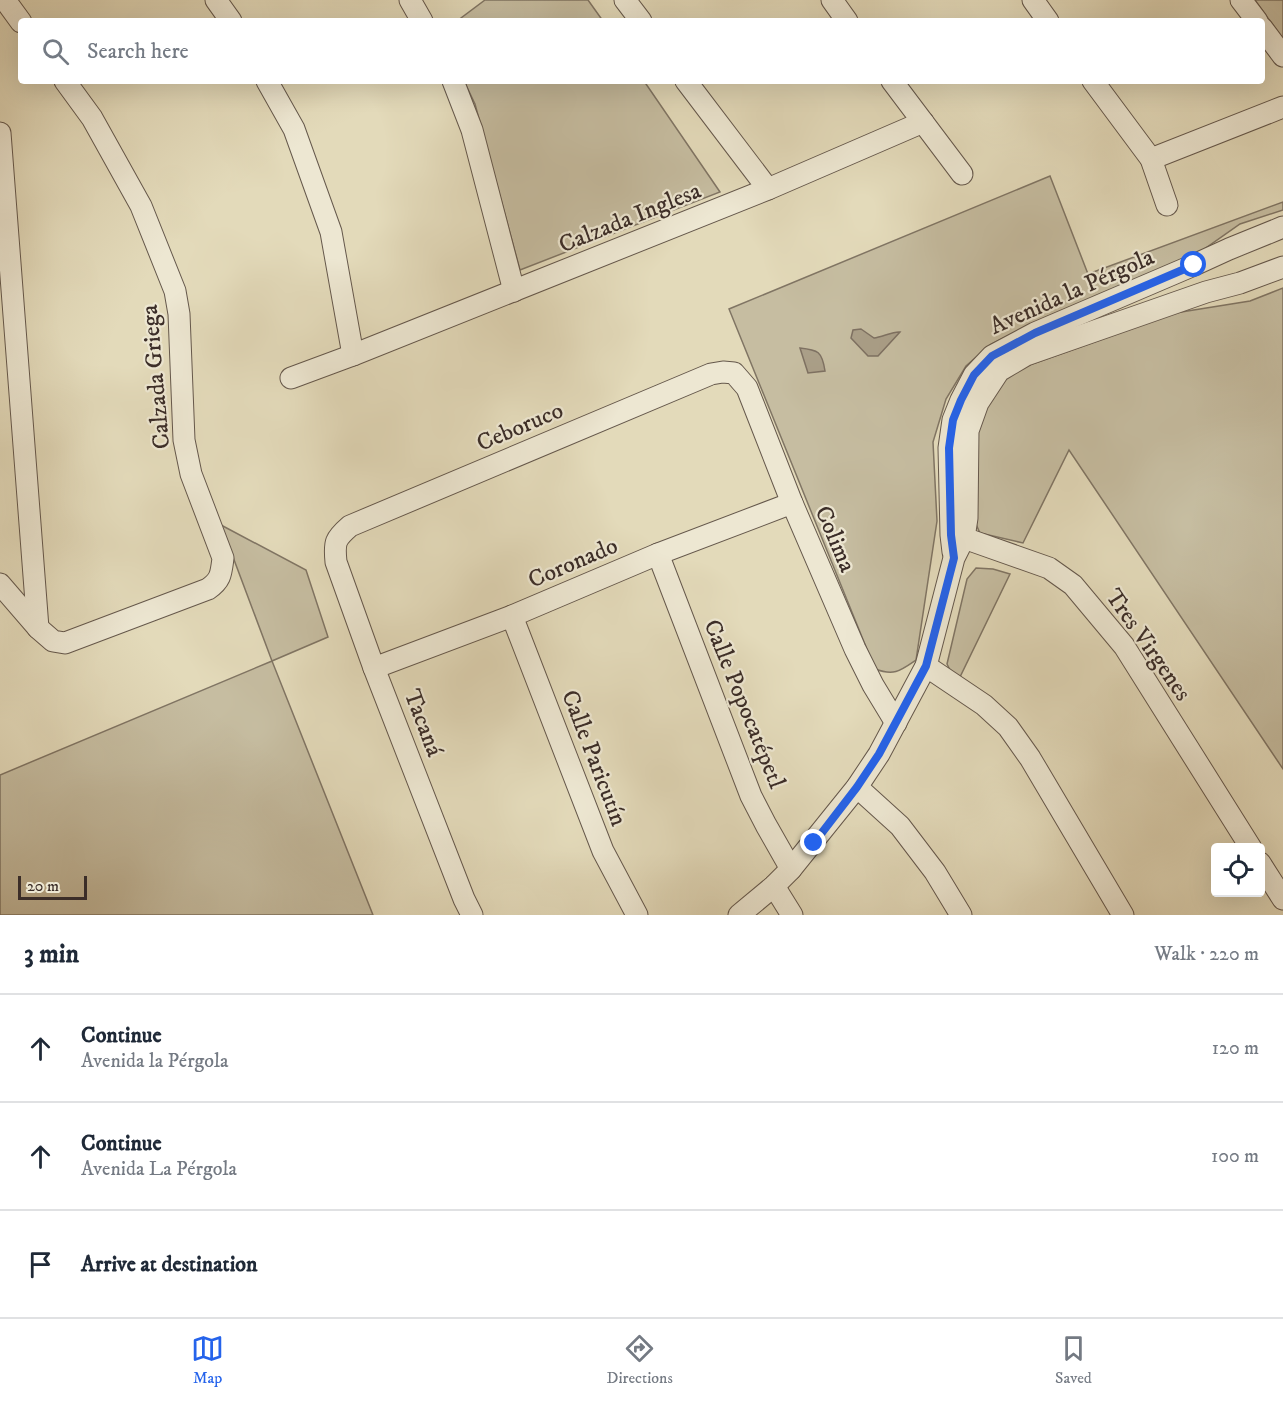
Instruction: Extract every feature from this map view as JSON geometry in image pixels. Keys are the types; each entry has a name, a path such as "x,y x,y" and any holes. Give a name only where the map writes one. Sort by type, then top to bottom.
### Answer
{"street":[{"path":"5,0 18,18"},
{"path":"216,0 229,18"},
{"path":"410,0 420,18"},
{"path":"625,0 639,18"},
{"path":"832,0 846,18"},
{"path":"1032,0 1046,18"},
{"path":"1241,0 1255,18"},
{"path":"1265,32 1283,56"},
{"name":"Calzada Griega","path":"38,627 53,641 65,643 208,590 217,583 222,570 223,558 192,474 184,440 179,314 175,291 141,206 92,118 67,84"},
{"path":"269,84 294,129 331,232 353,355"},
{"path":"454,84 472,130 514,291"},
{"path":"688,84 768,189"},
{"path":"894,84 962,174"},
{"path":"1095,84 1150,159 1167,205"},
{"path":"1150,159 1283,108"},
{"name":"Calzada Inglesa","path":"291,378 768,189 923,122"},
{"path":"0,133 38,627"},
{"name":"Avenida la Pérgola","path":"958,536 949,448 953,420 974,375 992,356 1035,333 1283,227"},
{"path":"1194,265 1206,292"},
{"name":"Avenida la Pérgola","path":"958,536 967,518 968,431 978,403 999,371 1026,355 1283,267"},
{"name":"Colima","path":"735,373 747,388 792,504 855,649 896,723"},
{"name":"Ceboruco","path":"335,546 350,526 711,374 735,373"},
{"name":"Coronado","path":"374,668 512,616 658,554 792,504"},
{"path":"739,915 791,869 857,787 879,754 926,666 958,536"},
{"name":"Tres Virgenes","path":"958,536 1048,568 1073,585 1124,646 1248,843"},
{"name":"Tacaná","path":"335,546 336,562 374,668 464,900 472,915"},
{"name":"Calle Popocatépetl","path":"658,554 752,796 791,869"},
{"path":"0,584 38,627"},
{"name":"Calle Paricutín","path":"512,616 603,851 637,915"},
{"path":"926,666 984,705 1008,727 1030,758 1123,915"},
{"path":"857,787 900,826 935,872 961,915"},
{"path":"1265,871 1283,899"},
{"path":"774,886 792,915"}],"shaded area":[{"path":"485,0 588,0 601,18 461,18"},
{"path":"1255,0 1283,0 1283,39"},
{"path":"465,84 646,84 720,192 520,270 475,104"},
{"path":"1050,176 1088,274 1283,202 1283,210 1240,224 1173,271 1027,326 990,345 966,366 946,399 933,442 937,521 916,660 897,671 887,672 875,669 729,309"},
{"path":"1283,288 1283,769 1069,450 1023,543 980,533 975,522 976,430 983,408 1003,380 1024,367 1175,313 1250,301"},
{"path":"861,329 874,338 900,332 878,356 868,356 851,338 853,330"},
{"path":"800,348 815,351 821,355 825,371 808,373"},
{"path":"221,525 306,570 328,637 272,661"},
{"path":"976,568 993,569 1010,574 958,681 947,664 967,579"},
{"path":"272,661 373,915 0,915 0,775"}],"route":[{"path":"814,843 879,754 926,666 954,558 951,535 949,448 953,420 974,375 992,356 1035,333 1194,265"}]}
